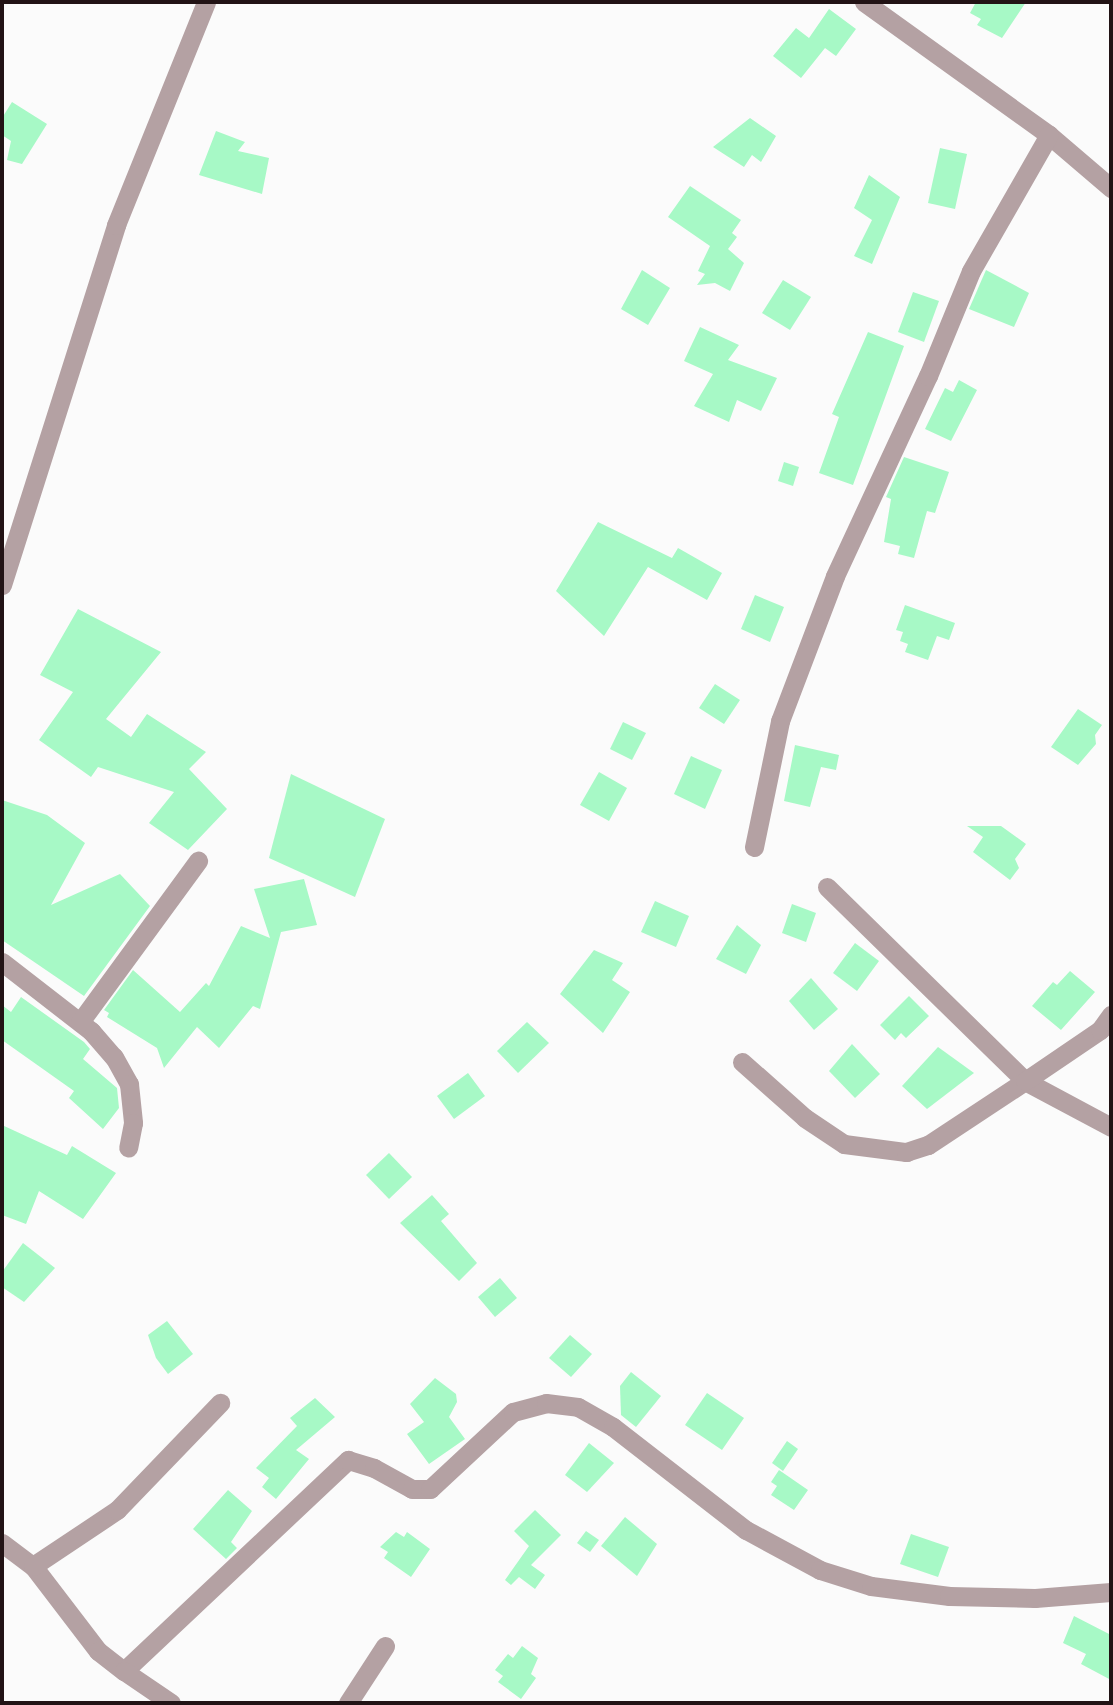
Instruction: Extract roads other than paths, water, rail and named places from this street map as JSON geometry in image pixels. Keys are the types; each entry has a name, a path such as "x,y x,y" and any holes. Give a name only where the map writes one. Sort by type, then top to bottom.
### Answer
{"street":[{"path":"2,585 116,225 206,2"},
{"path":"864,2 1049,135 1111,188"},
{"path":"754,847 780,721 835,576 928,376 971,271 1049,135"},
{"path":"80,1022 198,861"},
{"path":"827,887 1025,1081 1111,1127"},
{"path":"2,962 80,1022 114,1058 129,1084 133,1123 128,1148"},
{"path":"743,1062 805,1118 844,1144 875,1151 906,1152 928,1145 1025,1081 1100,1030 1111,1015"},
{"path":"33,1566 117,1510 220,1403"},
{"path":"124,1671 348,1460 374,1468 412,1489 430,1489 513,1412 546,1403 578,1407 613,1427 746,1530 820,1570 871,1586 949,1596 1022,1598 1111,1591"},
{"path":"2,1543 33,1566 91,1644 124,1671 171,1703"},
{"path":"348,1703 385,1646"}]}
